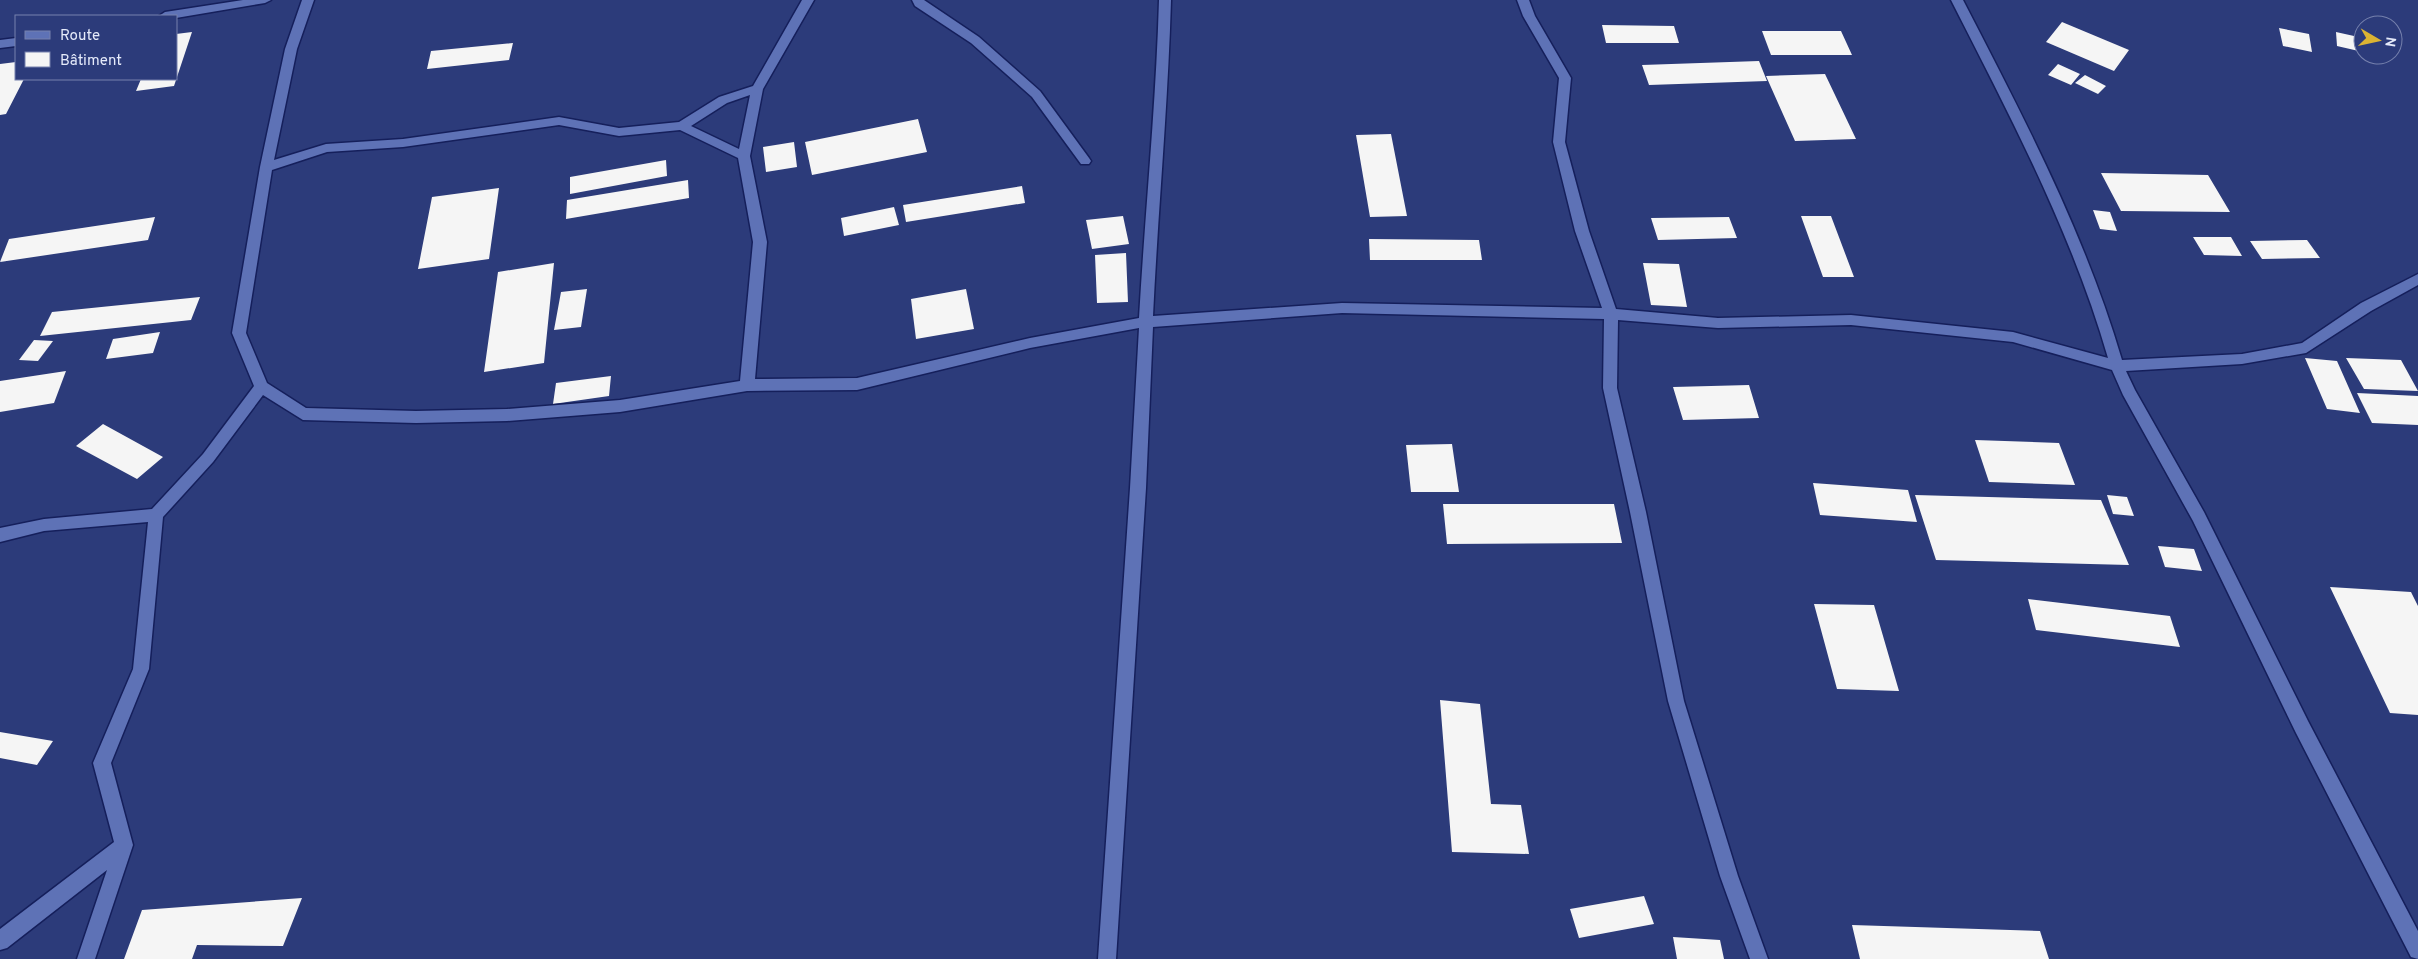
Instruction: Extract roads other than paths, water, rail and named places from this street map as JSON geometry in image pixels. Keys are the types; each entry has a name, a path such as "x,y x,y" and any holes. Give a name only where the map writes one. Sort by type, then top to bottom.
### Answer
{"street":[{"path":"171,15 265,0"},
{"path":"308,0 292,49 266,167 238,333 261,387 304,414 416,417 507,415 620,406 746,385 857,384 1030,343 1146,322 1342,308 1611,314 1718,323 1851,320 2013,337 2117,366 2242,359 2306,348 2366,307 2418,279"},
{"path":"746,385 760,242 744,156 757,89 808,0"},
{"path":"918,0 919,4 975,40 1036,94 1085,161"},
{"path":"1107,959 1138,488 1146,322 1163,83 1166,0"},
{"path":"1523,0 1529,16 1565,78 1559,142 1582,231 1611,314 1610,388 1638,512 1676,701 1729,876 1759,959"},
{"path":"1957,0 2023,129 2100,304 2117,366 2128,391 2199,518 2302,727 2417,947"},
{"path":"0,44 15,42"},
{"path":"266,167 326,148 403,143 559,121 619,132 682,126 723,100 757,89"},
{"path":"682,126 744,156"},
{"path":"86,959 124,845 102,764 141,669 156,515 208,458 261,387"},
{"path":"0,535 44,525 156,515"},
{"path":"0,941 124,845"}]}
